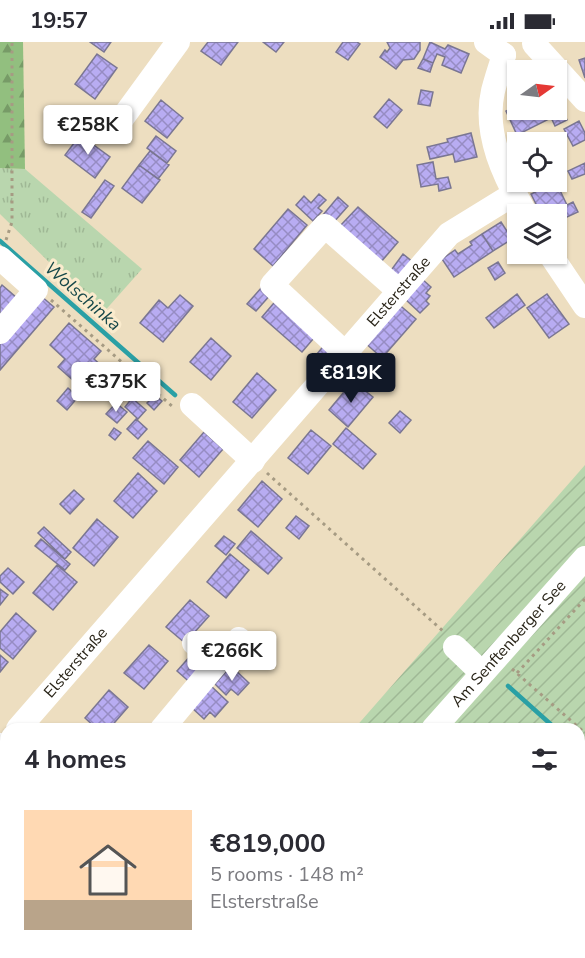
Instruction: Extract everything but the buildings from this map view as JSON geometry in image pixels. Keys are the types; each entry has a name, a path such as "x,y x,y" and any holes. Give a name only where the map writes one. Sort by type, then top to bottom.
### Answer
{"street":[{"path":"113,130 178,42"},
{"path":"520,204 501,167 492,130 495,49 536,43 585,100"},
{"name":"Elsterstraße","path":"23,723 449,234 514,194"},
{"path":"345,353 272,285 325,226 399,291"},
{"path":"0,332 36,290 3,248"},
{"path":"557,264 585,306"},
{"path":"192,405 253,461"},
{"name":"Am Senftenberger See","path":"438,723 585,558"},
{"path":"167,723 238,639"},
{"path":"194,643 217,663"},
{"path":"455,647 482,673"}],"path":[{"path":"3,248 12,222 12,42"},
{"path":"36,290 41,291 177,410 192,405"},
{"path":"253,461 441,629 455,647"},
{"path":"517,673 585,599"},
{"path":"509,666 573,723"}],"green space":[{"path":"0,42 23,42 25,169 0,168"},
{"path":"0,168 25,169 142,269 102,314 0,214"},
{"path":"585,465 585,723 359,723"}],"waterway":[{"name":"Wolschinka","path":"0,241 175,395"},
{"path":"508,686 549,723"}]}
